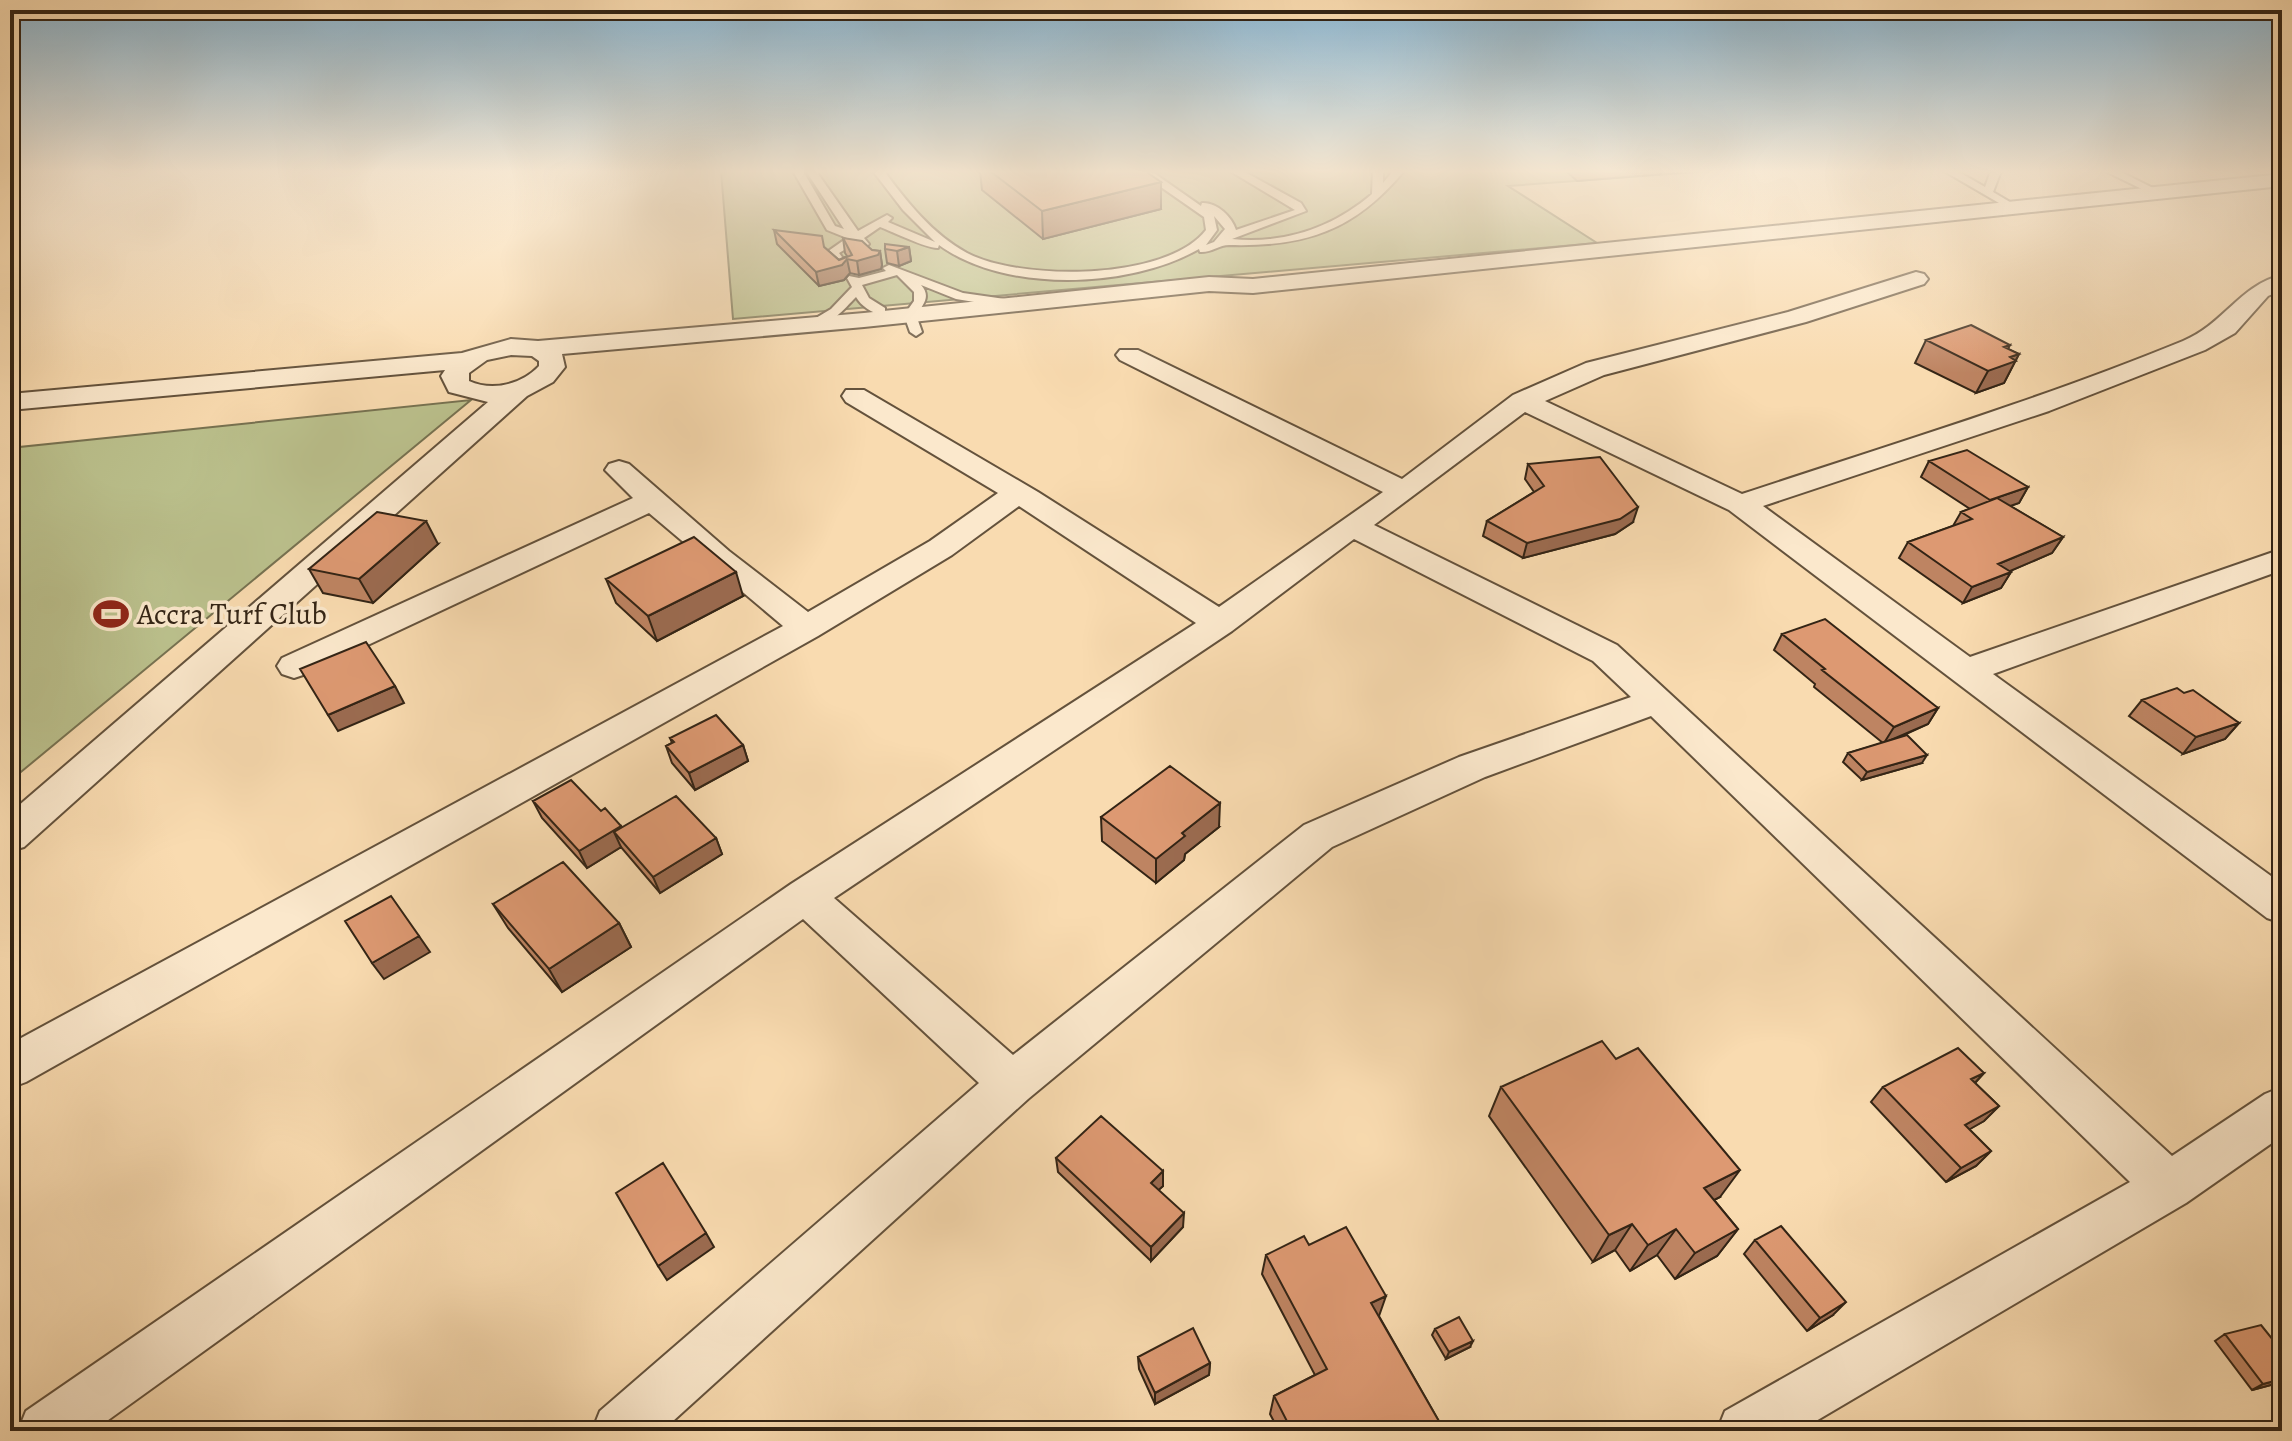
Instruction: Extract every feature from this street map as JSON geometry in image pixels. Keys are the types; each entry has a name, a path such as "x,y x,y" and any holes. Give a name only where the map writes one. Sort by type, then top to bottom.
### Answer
{"street":[{"path":"10,836 519,389 543,360 815,324 913,324 1016,304 1209,284 1253,286 1720,238"},
{"path":"46,1431 805,896 1220,623 1523,401 1595,369 1797,317 1916,279"},
{"path":"1740,504 2039,405 2196,345 2226,328 2260,291 2282,282"},
{"path":"10,415 461,370 496,349 543,360 1216,298 1253,286"},
{"path":"1129,355 1404,491"},
{"path":"461,370 465,391 476,393 519,389"},
{"path":"10,402 461,370"},
{"path":"855,396 1017,493 1220,623"},
{"path":"1523,401 1740,504 1968,670 2282,906"},
{"path":"619,470 806,628"},
{"path":"10,1067 806,628 918,563 1017,493"},
{"path":"294,666 652,500"},
{"path":"1352,526 1553,624 1605,653 2169,1186"},
{"path":"1968,670 2282,559"},
{"path":"620,1431 1012,1084 1318,836 1472,767 1657,701"},
{"path":"805,896 1012,1084"},
{"path":"1745,1431 2169,1186 2282,1109"}],"lane":[{"path":"853,238 833,252 833,257 864,300 881,311"},
{"path":"856,238 869,250 881,238"},
{"path":"921,238 980,270 1009,277 1066,282 1140,274 1224,239 1252,244 1297,238"},
{"path":"938,238 962,255 992,266 1077,276 1118,272 1178,255 1208,238"},
{"path":"815,324 835,312 852,280 892,270 960,296 1016,304"},
{"path":"908,278 920,291 913,324"}],"green space":[{"path":"726,238 1590,238 1597,243 733,319"},
{"name":"Accra Turf Club","path":"471,400 10,781 10,448"}],"building":[{"path":"782,238 822,238 824,247 839,260 852,255 843,238 862,241 872,250 880,251 878,255 857,261 847,259 842,265 816,272"},
{"path":"885,244 909,247 897,251 885,249"},
{"path":"1971,325 2010,345 2004,347 2019,354 2010,357 2016,361 1988,371 1926,340"},
{"path":"1967,450 2028,487 1990,500 1929,461"},
{"path":"1600,457 1638,507 1620,519 1527,543 1487,521 1544,486 1528,464"},
{"path":"1997,498 2063,537 1998,564 2011,572 1972,587 1908,542 1972,519 1961,512"},
{"path":"377,512 426,521 359,579 309,569"},
{"path":"694,537 736,572 648,616 606,579"},
{"path":"1825,619 1938,708 1894,727 1782,634"},
{"path":"366,642 395,686 328,715 300,669"},
{"path":"2177,688 2184,693 2193,690 2239,723 2196,737 2142,700"},
{"path":"716,715 743,745 689,773 666,746 674,742 670,738"},
{"path":"1907,735 1927,755 1867,772 1848,753"},
{"path":"1170,766 1220,803 1182,833 1185,836 1156,859 1101,817"},
{"path":"571,780 601,811 605,808 621,826 579,851 533,801"},
{"path":"676,796 716,838 653,877 614,832"},
{"path":"563,862 619,923 549,969 493,904"},
{"path":"391,896 419,936 372,963 345,921"},
{"path":"1602,1041 1616,1059 1638,1048 1740,1170 1704,1188 1738,1229 1695,1253 1676,1229 1648,1245 1632,1224 1609,1235 1501,1087"},
{"path":"1958,1048 1984,1073 1971,1079 1999,1106 1965,1125 1991,1151 1961,1168 1883,1087"},
{"path":"1101,1116 1163,1171 1151,1183 1184,1213 1151,1247 1056,1158"},
{"path":"663,1163 706,1233 658,1266 616,1193"},
{"path":"1781,1226 1846,1302 1820,1318 1755,1240"},
{"path":"1346,1227 1386,1296 1371,1303 1442,1431 1292,1431 1274,1396 1327,1369 1266,1255 1304,1236 1309,1245"},
{"path":"1459,1317 1473,1341 1449,1352 1435,1329"},
{"path":"2261,1325 2282,1351 2282,1379 2263,1384 2225,1334"},
{"path":"1193,1328 1210,1363 1155,1393 1138,1357"}],"place":[{"name":"Accra Turf Club","path":"111,614"}]}
